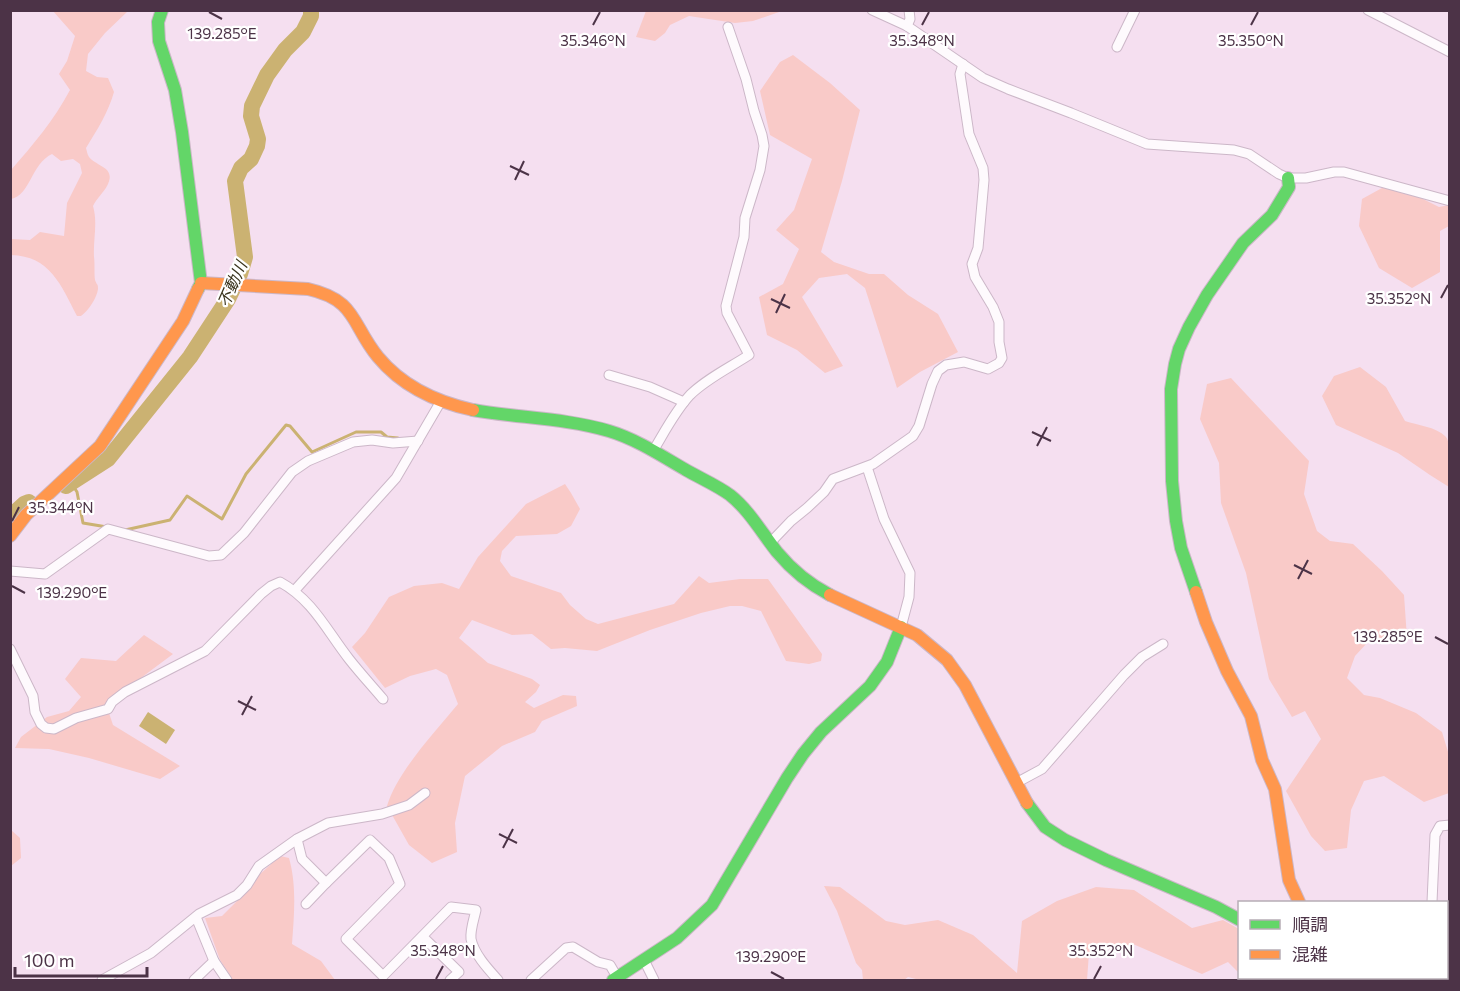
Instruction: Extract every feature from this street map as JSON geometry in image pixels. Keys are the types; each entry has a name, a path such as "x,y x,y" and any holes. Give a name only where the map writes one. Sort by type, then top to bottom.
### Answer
{"street":[{"path":"10,536 26,515 100,446 183,321 201,283 175,90 159,41 158,22 162,10"},
{"path":"872,10 907,26 983,78 1147,144 1234,150 1248,154 1288,178 1306,178 1344,172 1449,201"},
{"path":"907,26 910,19 909,10"},
{"path":"1117,48 1134,10"},
{"path":"1368,10 1449,52"},
{"path":"652,451 684,402 700,386 749,355 727,313 726,306 744,237 745,218 760,170 764,146 746,79 728,27"},
{"path":"770,543 791,521 825,492 833,479 873,464 913,436 919,426 926,400 938,371 946,365 964,362 988,369 999,363 1002,358 999,322 975,277 972,264 978,248 984,180 983,168 969,134 960,75 963,64"},
{"path":"1288,178 1288,187 1272,215 1243,243 1231,259 1189,327 1175,364 1171,389 1171,424 1172,481 1181,548 1206,622 1227,671 1251,716 1262,760 1275,789 1289,880 1298,901"},
{"path":"201,283 308,289 322,292 341,302 355,318 373,350 395,375 418,390 460,407 573,423 609,431 631,440 706,480 730,495 797,573 817,588 917,635 947,660 964,685 1030,807 1045,827 1065,840 1106,860 1216,907 1238,919"},
{"path":"609,375 650,387 684,402"},
{"path":"295,590 396,478 441,401"},
{"path":"10,571 45,574 108,529 209,556 220,555 244,533 292,472 308,461 353,442 418,441"},
{"path":"531,981 566,948 573,947 598,962 610,965 615,979 677,938 712,905 803,754 821,732 870,686 887,662 901,627 909,597 910,573 884,519 867,466"},
{"path":"10,649 33,696 35,712 41,724 46,728 54,729 76,718 108,709 112,702 125,692 205,651 261,594 280,582 295,590 317,614 383,699"},
{"path":"1016,783 1042,769 1124,675 1142,657 1163,644"},
{"path":"102,981 151,953 196,917 237,895 248,885 259,866 297,839 328,823 382,814 409,806 425,793"},
{"path":"1432,901 1436,835 1440,826 1449,825"},
{"path":"297,839 302,859 326,883"},
{"path":"306,904 370,840 389,858 400,884 346,939 383,976 451,907 476,910 471,937 474,947 498,981"},
{"path":"196,917 214,961 227,981"},
{"path":"423,937 459,972 450,981"},
{"path":"645,960 654,981"},
{"path":"194,981 214,961"}],"shaded area":[{"path":"646,10 782,11 753,21 735,23 689,16 670,25 665,33 655,41 636,37"},
{"path":"53,11 128,11 105,33 88,54 86,71 97,77 108,78 114,92 86,148 89,157 105,168 110,175 106,188 93,206 97,293 92,304 81,316 77,316 59,283 45,267 36,261 11,255 11,239 30,240 40,232 64,236 67,203 82,173 80,164 73,159 61,161 52,154 39,165 22,192 11,199 11,170 43,132 70,90 59,74 67,61 75,36"},
{"path":"793,55 830,83 860,110 821,252 834,262 869,274 884,274 908,295 938,314 958,352 920,372 897,388 865,288 847,274 819,278 802,297 843,366 825,373 797,350 767,335 759,297 783,284 799,249 776,230 794,210 812,159 770,135 760,91 780,62"},
{"path":"1391,183 1439,207 1449,205 1449,226 1440,231 1440,272 1412,288 1379,268 1359,226 1362,199"},
{"path":"1360,367 1386,387 1405,421 1432,428 1448,440 1449,487 1398,453 1336,425 1322,396 1334,376"},
{"path":"1231,378 1309,461 1304,494 1317,531 1330,541 1353,544 1404,595 1407,638 1367,643 1355,656 1347,678 1364,695 1380,698 1416,713 1442,732 1449,755 1449,793 1424,802 1384,776 1364,781 1351,810 1347,848 1325,851 1311,836 1286,791 1321,739 1305,711 1292,717 1269,679 1246,573 1221,503 1219,463 1200,419 1207,384"},
{"path":"565,484 580,509 571,526 557,534 516,536 502,551 500,561 511,576 561,593 570,605 586,619 598,624 674,604 699,576 709,583 740,579 768,579 822,654 821,661 809,664 786,661 761,611 742,606 730,606 701,613 597,651 551,649 532,634 512,635 472,620 459,638 488,663 532,679 540,685 525,702 534,708 563,695 576,696 577,706 542,721 535,732 502,746 465,776 455,823 457,852 432,863 409,845 387,806 408,766 458,704 447,675 436,669 410,676 385,688 352,647 365,633 389,597 414,586 442,583 459,589 478,557 526,504"},
{"path":"144,635 173,654 106,704 113,725 180,766 160,779 49,749 15,748 21,737 47,717 69,711 81,697 65,679 81,658 116,661"},
{"path":"148,712 175,730 166,744 139,726"},
{"path":"11,830 20,838 21,858 11,866"},
{"path":"280,856 289,858 292,869 294,901 292,944 321,961 335,980 233,980 220,960 205,918 222,916 259,875"},
{"path":"824,886 840,887 886,921 905,925 938,920 973,935 1017,973 1022,921 1057,901 1096,887 1134,890 1192,928 1223,920 1238,928 1238,972 1228,962 1202,974 1133,944 1089,953 1087,980 920,980 908,977 904,980 863,980 862,970 856,963 837,911"}],"waterway":[{"name":"不動川","path":"66,486 108,459 190,357 228,299 245,257 235,181 241,168 251,159 257,146 258,139 251,116 252,106 267,75 285,50 303,32 311,16 311,10"},
{"path":"125,530 170,520 187,496 222,519 246,474 286,425 290,426 312,452 356,432 381,432 387,437 398,438"},
{"path":"72,484 77,492 83,523 107,527"},
{"name":"不動川","path":"10,517 29,502"}],"traffic: fast":[{"path":"162,10 158,22 159,41 175,90 182,132 201,283 198,289"},
{"path":"1196,592 1181,548 1172,481 1171,389 1175,364 1189,327 1207,295 1243,243 1272,215 1289,187 1288,178"},
{"path":"473,410 592,427 619,434 639,443 730,495 789,565 830,595"},
{"path":"613,980 677,938 712,905 803,754 821,732 870,686 887,662 901,627"},
{"path":"1027,803 1045,827 1065,840 1238,919"}],"traffic: slow":[{"path":"201,283 308,289 324,294 345,307 378,357 398,376 433,397 473,410"},
{"path":"10,536 26,515 100,446 183,321 198,289"},
{"path":"1196,592 1227,671 1251,716 1262,760 1275,789 1289,880 1299,901"},
{"path":"830,595 917,635 947,660 965,685 1027,803"}]}
